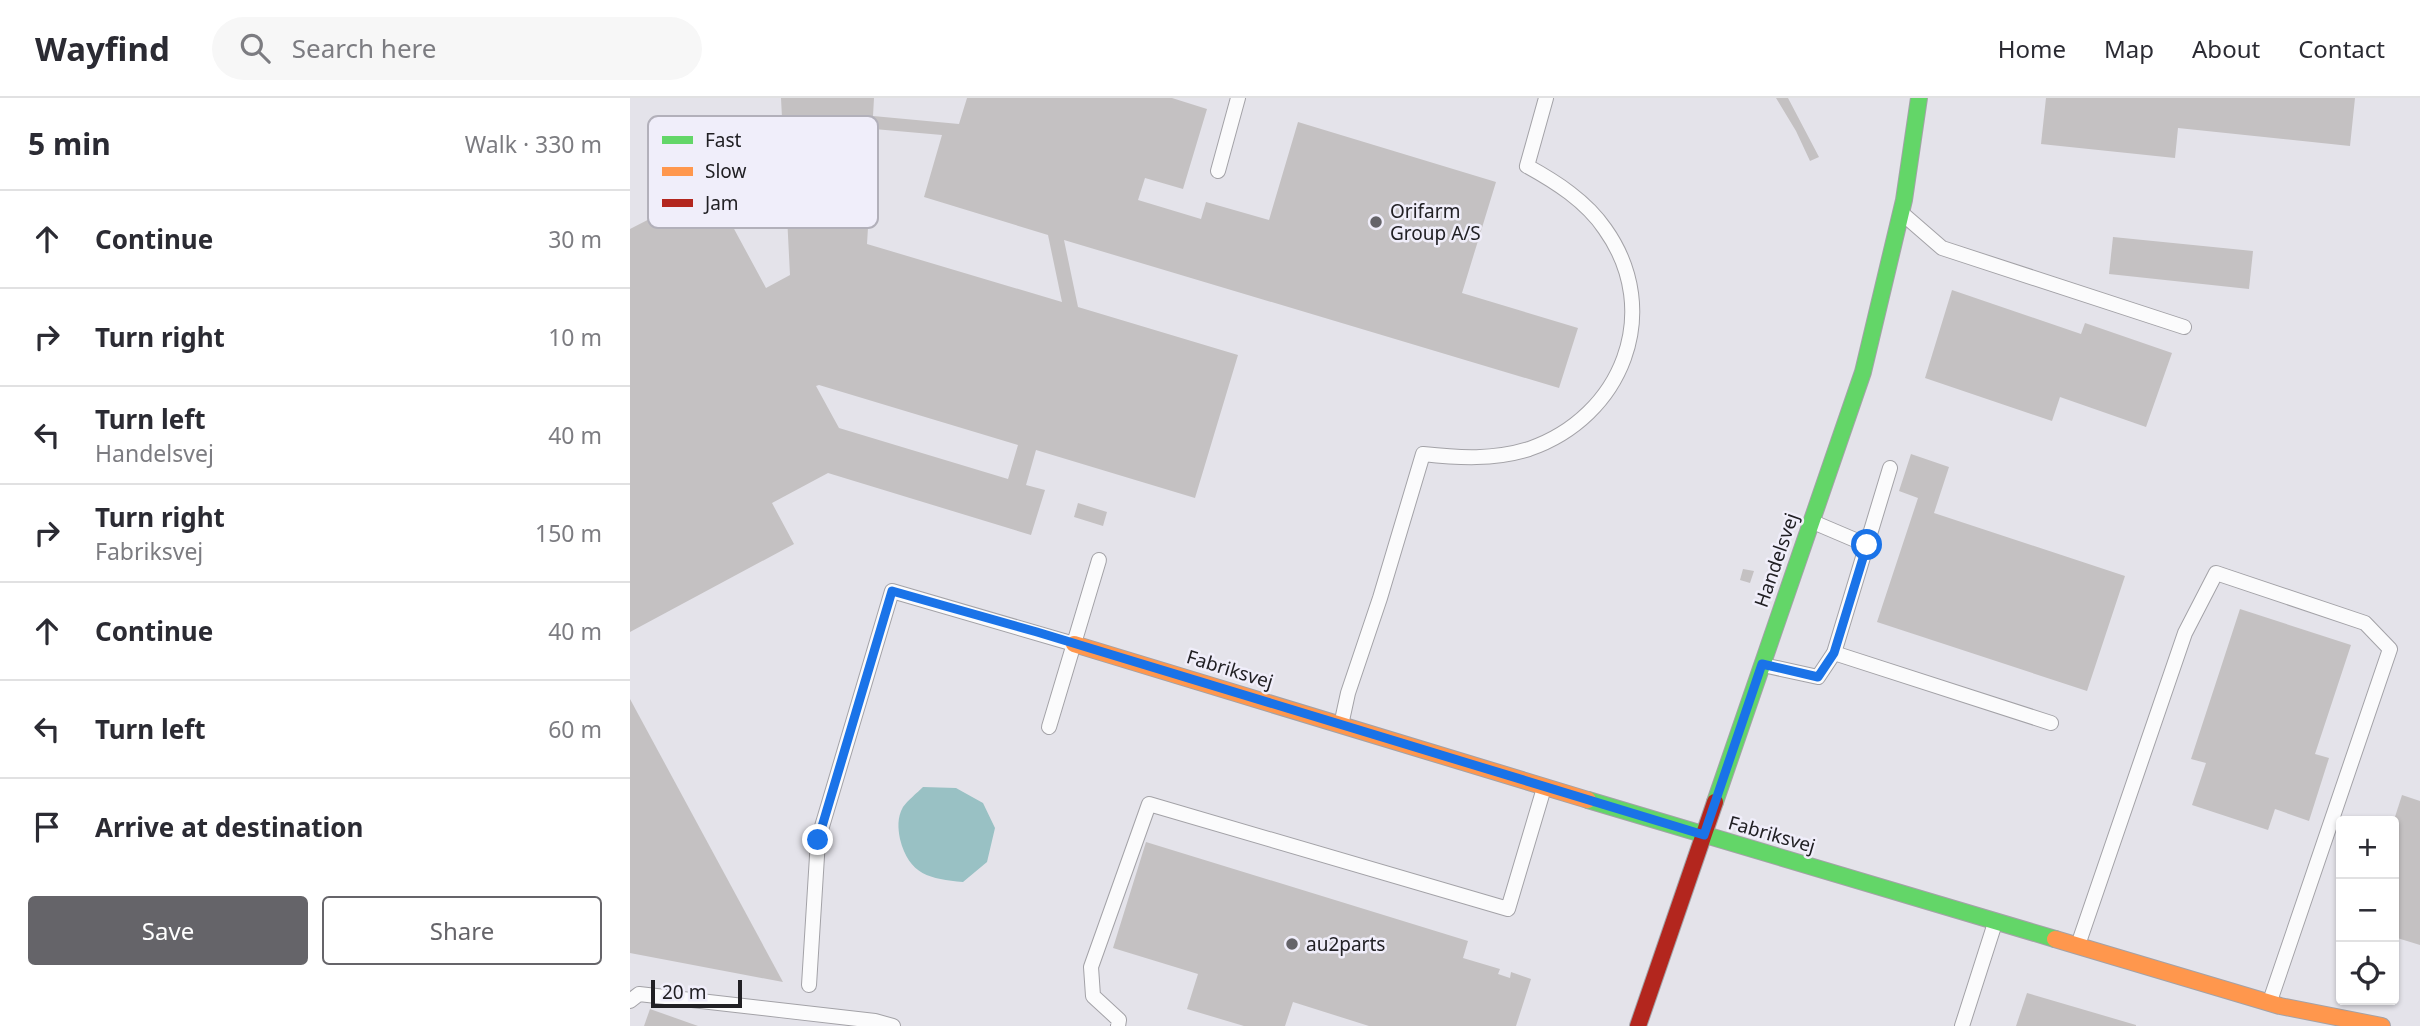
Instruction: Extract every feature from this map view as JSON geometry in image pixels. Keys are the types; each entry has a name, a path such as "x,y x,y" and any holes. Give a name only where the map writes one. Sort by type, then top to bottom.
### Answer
{"street":[{"name":"Handelsvej","path":"1638,1026 1863,372 1901,212 1919,98"},
{"name":"Fabriksvej","path":"1074,644 1995,922 2269,1002 2382,1026"}],"lane":[{"path":"1218,171 1238,98"},
{"path":"1341,725 1348,693 1423,454 1483,458 1528,449 1550,440 1574,426 1592,410 1611,388 1625,359 1630,339 1631,302 1630,288 1619,254 1593,214 1550,179 1527,166 1546,98"},
{"path":"1901,212 1942,248 2184,327"},
{"path":"1762,664 1818,677 1834,653 1890,468"},
{"path":"1811,521 1867,545"},
{"path":"1049,727 1098,560"},
{"path":"2078,946 2185,633 2216,573 2365,623 2390,649 2269,1002"},
{"path":"809,985 818,840 892,591 1074,644"},
{"path":"1834,653 2051,723"},
{"path":"1118,1026 1119,1020 1093,996 1091,967 1149,804 1508,909 1544,787"},
{"path":"1962,1026 1995,922"},
{"path":"630,1001 639,994 875,1021 893,1026"}],"water":[{"path":"923,787 956,788 983,803 995,828 987,862 963,882 922,873 915,868 904,851 898,823 900,815 905,804"}],"building":[{"path":"781,98 874,98 873,116 782,116"},
{"path":"967,98 1172,98 1207,109 1183,189 1145,178 1138,200 1201,219 1206,202 1269,220 1298,122 1496,182 1462,293 1578,328 1559,388 1064,240 1078,307 1238,355 1195,498 1036,450 1026,485 1045,490 1031,535 828,473 772,503 794,544 630,632 630,229 648,220 648,228 734,228 766,288 790,275 788,228 868,228 867,244 1062,302 1048,235 924,197 942,135 878,129 878,116 959,124","holes":["816,386 1018,445 1008,479 839,428"]},
{"path":"1776,98 1788,98 1819,157 1810,161"},
{"path":"2046,98 2355,98 2350,146 2178,128 2175,158 2041,144"},
{"path":"2113,237 2253,251 2249,289 2109,274"},
{"path":"1952,290 2081,334 2085,323 2172,353 2146,427 2060,397 2052,421 1925,378"},
{"path":"1911,454 1949,467 1934,513 2125,576 2087,691 1877,622 1918,498 1899,491"},
{"path":"1078,503 1107,512 1103,526 1074,517"},
{"path":"1743,569 1754,571 1750,583 1740,580"},
{"path":"2240,609 2351,645 2315,754 2329,758 2309,821 2275,809 2268,830 2192,805 2206,763 2191,759"},
{"path":"630,699 783,982 630,953"},
{"path":"2402,795 2420,801 2420,945 2399,939 2399,816 2395,816"},
{"path":"1146,842 1468,941 1463,958 1500,969 1498,974 1510,978 1511,972 1531,979 1516,1026 1369,1026 1293,1002 1285,1026 1244,1026 1187,1009 1198,974 1113,948"},
{"path":"2027,993 2136,1025 2136,1026 2016,1026"},
{"path":"650,1009 698,1026 644,1026"}],"traffic: fast":[{"path":"1715,802 1863,372 1904,200 1919,98"},
{"path":"1588,800 2055,939"}],"traffic: slow":[{"path":"1074,644 1588,800"},
{"path":"2055,939 2280,1006 2382,1026"}],"traffic: jam":[{"path":"1638,1026 1715,802"}],"place":[{"name":"Orifarm Group A/S","path":"1376,222"},
{"name":"au2parts","path":"1292,944"}],"route":[{"path":"818,840 892,591 1037,632 1704,835 1762,664 1818,677 1834,653 1867,545"}]}
